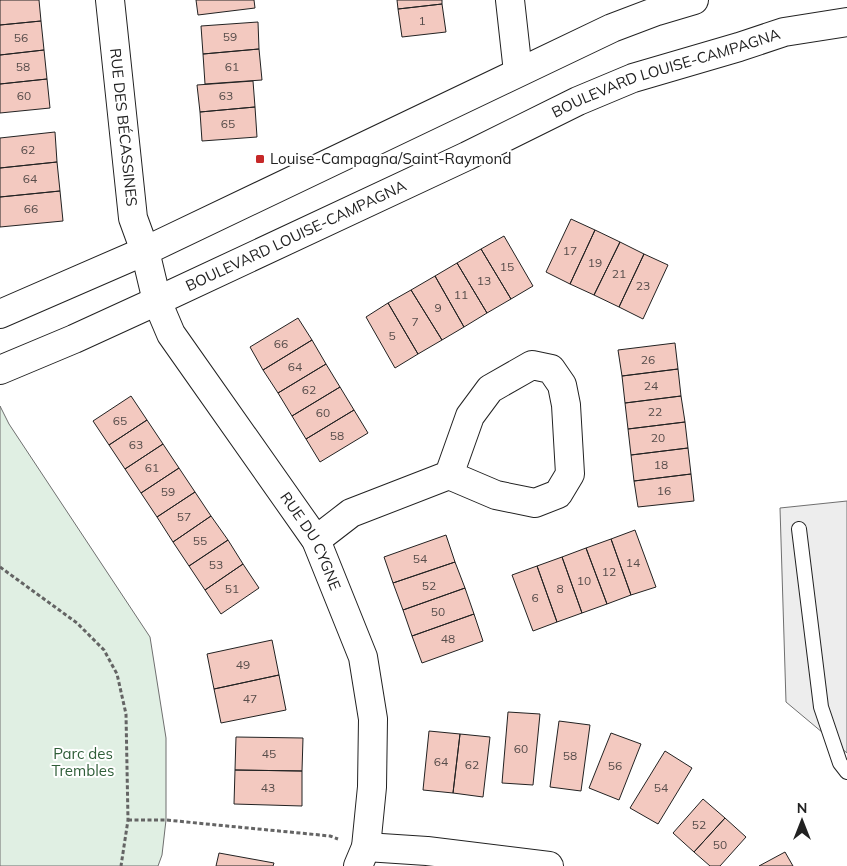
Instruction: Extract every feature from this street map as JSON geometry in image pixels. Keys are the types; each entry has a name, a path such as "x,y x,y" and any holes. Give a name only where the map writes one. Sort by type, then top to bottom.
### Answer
{"street":[{"name":"RUE DES BÉCASSINES","path":"110,0 131,204 144,251"},
{"path":"510,0 518,72"},
{"path":"0,314 144,251 612,28 657,11 694,0"},
{"name":"BOULEVARD LOUISE-CAMPAGNA","path":"0,370 157,301 466,156 578,101 633,78 784,32 847,22"},
{"name":"RUE DU CYGNE","path":"144,251 157,301 171,334 316,540 363,656 373,719 372,787 362,857"},
{"path":"316,540 350,513 449,475 496,495 535,503 558,494 570,474 566,405 562,385 551,369 532,366 490,389 470,416 449,475"},
{"path":"362,857 426,850 548,866"}],"lane":[{"path":"799,529 821,707 840,763 847,772"}],"path":[{"path":"0,567 77,623 104,650 117,674 126,714 128,820 121,866"},
{"path":"128,820 166,820 330,836 362,857"}],"green space":[{"name":"Parc des Trembles","path":"0,406 9,424 150,637 166,738 166,820 162,855 158,866 0,866"}],"shaded area":[{"path":"847,501 847,753 786,702 780,508"}],"building":[{"path":"0,0 39,0 41,21 0,25"},
{"path":"196,0 254,0 255,8 198,15"},
{"path":"397,0 442,0 442,4 398,9"},
{"path":"442,4 446,32 402,37 398,9"},
{"path":"41,21 44,50 0,55 0,25"},
{"path":"258,22 259,49 203,54 201,26"},
{"path":"259,49 262,80 205,84 203,54"},
{"path":"44,50 47,79 0,84 0,55"},
{"path":"47,79 50,108 0,113 0,84"},
{"path":"253,81 255,107 200,112 197,85"},
{"path":"255,107 257,137 202,141 200,112"},
{"path":"55,132 57,162 0,168 0,138"},
{"path":"57,162 60,191 0,197 0,168"},
{"path":"60,191 63,221 0,227 0,197"},
{"path":"571,219 595,230 570,284 546,272"},
{"path":"595,230 620,242 594,295 570,284"},
{"path":"504,236 533,286 511,299 481,249"},
{"path":"620,242 644,254 619,307 594,295"},
{"path":"481,249 511,299 487,313 457,263"},
{"path":"644,254 668,265 643,319 619,307"},
{"path":"457,263 487,313 464,327 435,276"},
{"path":"435,276 464,327 442,340 411,290"},
{"path":"411,290 442,340 418,354 388,303"},
{"path":"388,303 418,354 395,368 366,317"},
{"path":"298,318 312,340 263,370 250,347"},
{"path":"312,340 326,364 278,393 263,370"},
{"path":"675,343 678,369 622,376 618,350"},
{"path":"326,364 340,387 292,416 278,393"},
{"path":"678,369 681,396 625,403 622,376"},
{"path":"340,387 354,410 306,439 292,416"},
{"path":"131,396 147,420 109,445 93,421"},
{"path":"681,396 685,422 628,429 625,403"},
{"path":"354,410 368,433 320,462 306,439"},
{"path":"147,420 163,444 125,469 109,445"},
{"path":"685,422 688,448 631,455 628,429"},
{"path":"163,444 179,468 141,493 125,469"},
{"path":"688,448 691,474 634,481 631,455"},
{"path":"179,468 195,492 157,517 141,493"},
{"path":"691,474 694,501 638,507 634,481"},
{"path":"195,492 211,516 173,542 157,517"},
{"path":"211,516 228,540 189,566 173,542"},
{"path":"635,530 656,587 631,595 611,539"},
{"path":"446,535 455,562 393,583 384,557"},
{"path":"611,539 631,595 607,604 586,548"},
{"path":"228,540 243,564 205,590 189,566"},
{"path":"586,548 607,604 582,613 562,557"},
{"path":"562,557 582,613 557,622 537,566"},
{"path":"455,562 465,588 403,610 393,583"},
{"path":"243,564 259,588 221,614 205,590"},
{"path":"537,566 557,622 533,631 512,575"},
{"path":"465,588 474,614 412,636 403,610"},
{"path":"474,614 483,641 422,663 412,636"},
{"path":"272,640 279,675 214,689 207,654"},
{"path":"279,675 286,710 221,723 214,689"},
{"path":"508,712 540,714 533,785 502,783"},
{"path":"559,721 590,725 581,791 550,787"},
{"path":"429,731 460,734 453,793 423,790"},
{"path":"611,733 641,744 619,800 589,788"},
{"path":"460,734 490,737 483,797 453,793"},
{"path":"236,737 303,738 302,771 235,770"},
{"path":"665,751 692,768 658,824 630,808"},
{"path":"235,770 302,771 302,806 234,804"},
{"path":"703,799 725,818 694,852 673,833"},
{"path":"725,818 746,837 720,866 710,866 694,852"},
{"path":"785,852 793,866 759,866"},
{"path":"219,853 274,863 273,866 216,866"}],"place":[{"name":"Louise-Campagna/Saint-Raymond","path":"260,159"}]}
